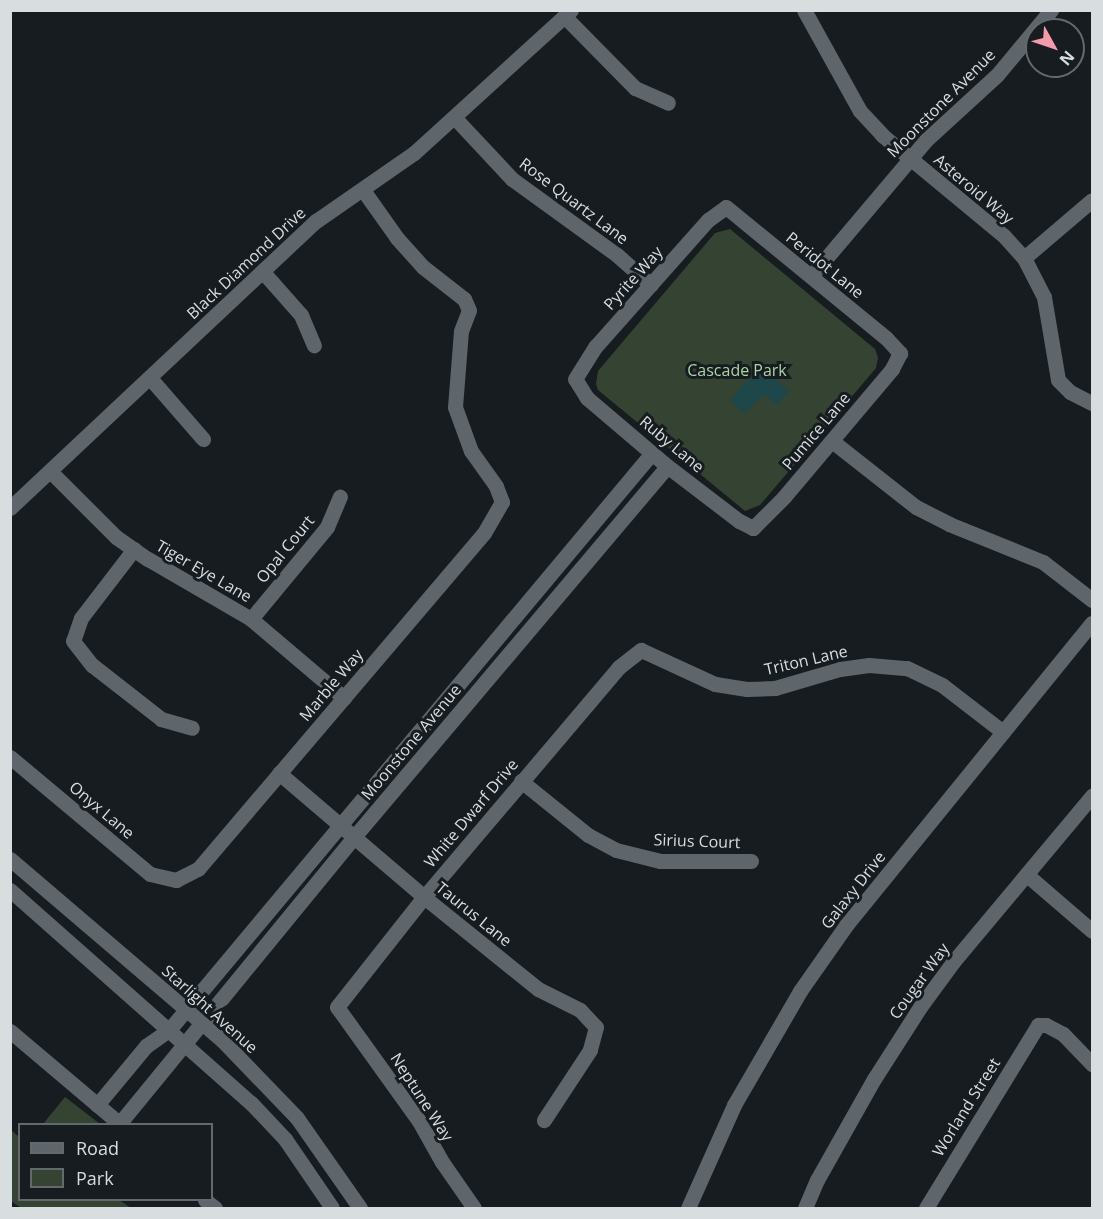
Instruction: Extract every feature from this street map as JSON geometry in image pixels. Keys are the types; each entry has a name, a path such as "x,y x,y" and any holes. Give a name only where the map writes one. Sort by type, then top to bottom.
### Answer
{"street":[{"name":"Asteroid Way","path":"804,10 860,111 882,135 1004,236 1024,258 1044,297 1058,380 1070,392 1092,403"},
{"name":"Moonstone Avenue","path":"811,276 926,140 997,75 1051,10"},
{"path":"568,14 635,88 668,103"},
{"name":"Black Diamond Drive","path":"10,508 316,221 414,153 568,14"},
{"name":"Rose Quartz Lane","path":"454,117 512,179 617,255 651,285"},
{"name":"Marble Way","path":"176,880 198,869 484,533 502,502 496,486 471,451 455,407 461,331 469,310 464,298 423,267 397,238 363,190"},
{"path":"1024,258 1092,200"},
{"name":"Pyrite Way","path":"575,379 596,346 708,220 726,207"},
{"name":"Peridot Lane","path":"726,207 886,338 900,353"},
{"path":"263,272 301,315 314,345"},
{"name":"Pumice Lane","path":"753,528 832,441 892,369 900,353"},
{"path":"150,378 203,439"},
{"name":"Ruby Lane","path":"575,379 587,398 667,466 739,521 753,528"},
{"path":"832,441 915,507 949,524 1043,562 1092,600"},
{"name":"Moonstone Avenue","path":"97,1104 146,1046 169,1030 339,824 652,453"},
{"name":"Moonstone Avenue","path":"120,1123 354,837 667,466"},
{"name":"Tiger Eye Lane","path":"50,471 116,537 251,619 344,698"},
{"name":"Opal Court","path":"251,619 327,527 340,497"},
{"path":"134,549 81,618 73,641 92,664 161,719 192,728"},
{"name":"Galaxy Drive","path":"688,1209 734,1106 800,991 846,924 1092,623"},
{"name":"Triton Lane","path":"641,650 715,684 747,689 775,688 840,669 859,666 908,668 942,685 1003,732"},
{"name":"White Dwarf Drive","path":"337,1007 424,897 521,781 619,668 641,650"},
{"name":"Onyx Lane","path":"10,757 150,874 176,880"},
{"name":"Taurus Lane","path":"279,773 424,897 538,989 580,1010 596,1027 590,1050 544,1120"},
{"name":"Sirius Court","path":"521,781 588,835 616,850 660,861 751,861"},
{"name":"Cougar Way","path":"805,1209 817,1180 874,1079 920,1008 953,962 1092,796"},
{"name":"Starlight Avenue","path":"10,859 222,1040 297,1118 360,1209"},
{"path":"1027,875 1092,931"},
{"path":"10,890 251,1103 285,1139 332,1209"},
{"name":"Neptune Way","path":"337,1007 419,1121 442,1162 474,1209"},
{"name":"Worland Street","path":"926,1209 1038,1025 1046,1025 1064,1034 1092,1064"},
{"path":"10,1031 118,1123"}],"green space":[{"name":"Cascade Park","path":"730,229 875,349 878,358 876,368 760,505 745,511 598,390 596,384 598,371 715,233"},
{"path":"65,1097 99,1123 44,1123"},
{"path":"11,1130 18,1136 18,1201 120,1201 131,1208 21,1208 11,1201"}],"water":[{"path":"760,366 789,391 777,405 763,394 745,414 730,401"}]}
